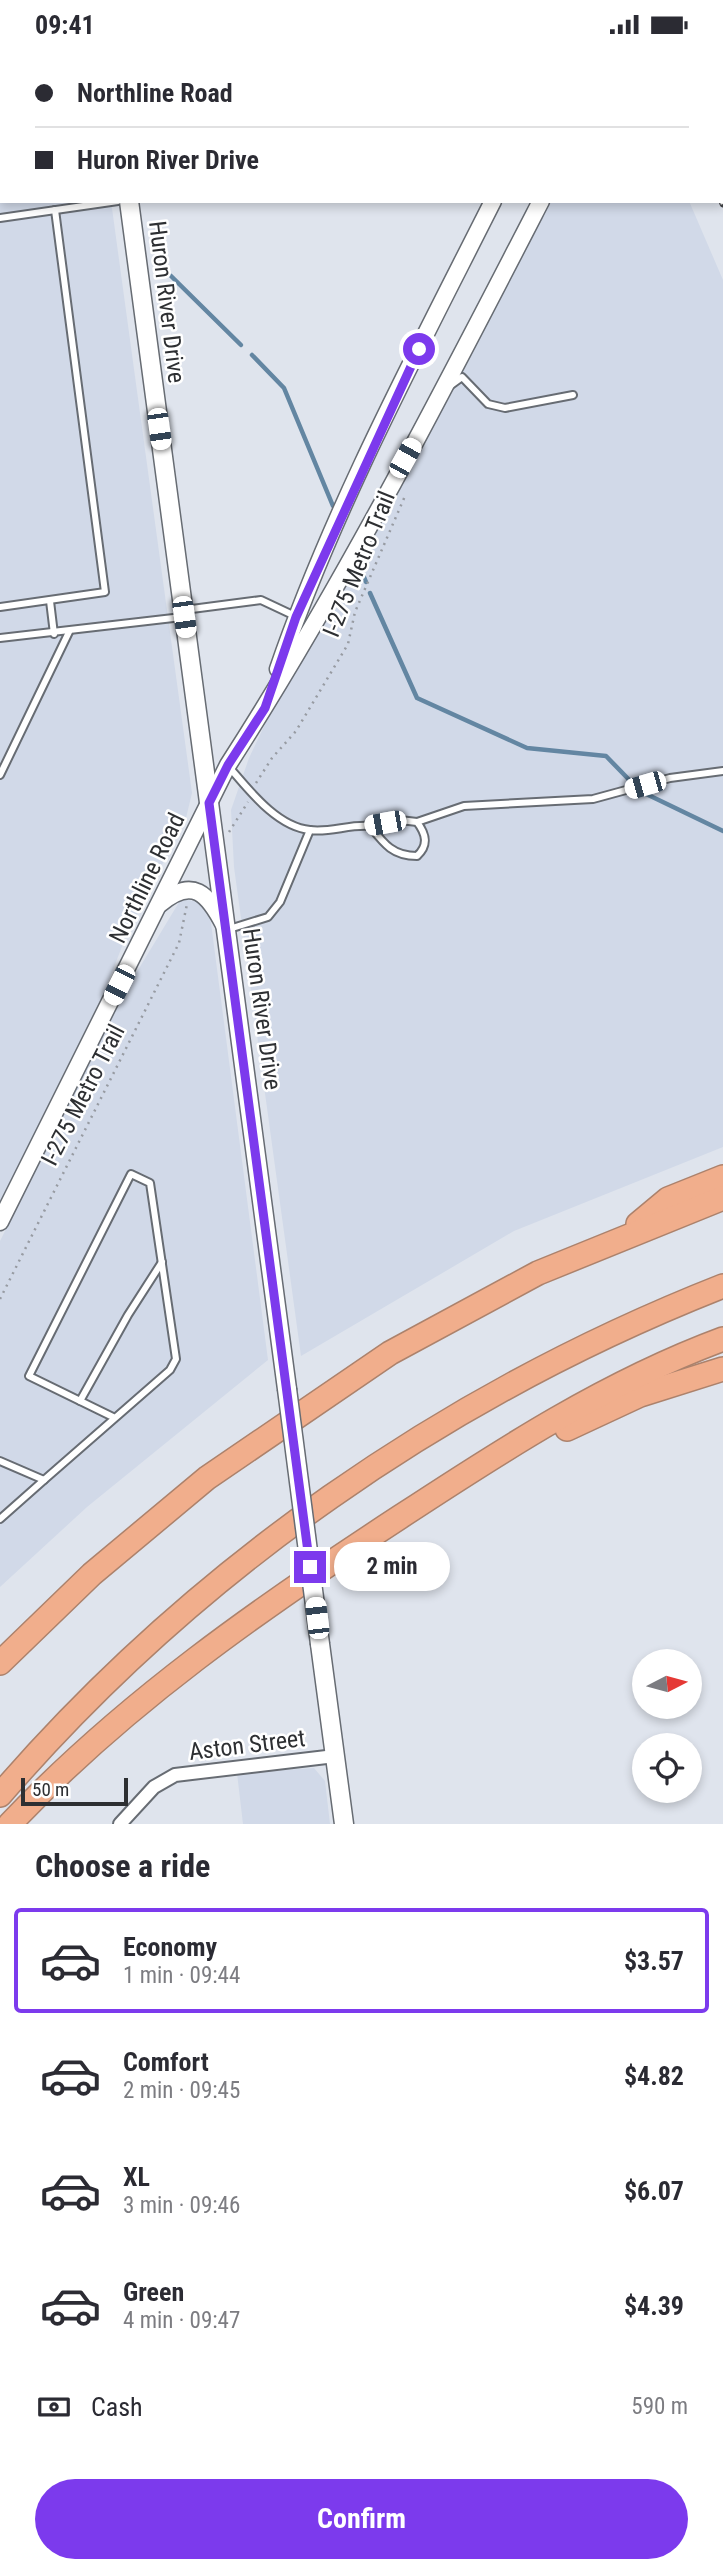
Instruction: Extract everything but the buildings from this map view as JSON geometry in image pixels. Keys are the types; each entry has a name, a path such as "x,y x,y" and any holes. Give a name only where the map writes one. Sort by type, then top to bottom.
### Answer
{"highway":[{"path":"619,1240 668,1199 723,1177"},
{"path":"0,1663 92,1574 197,1486 378,1361 538,1273 723,1198"},
{"path":"0,1795 77,1710 181,1613 261,1548 382,1462 534,1372 613,1333 723,1286"},
{"path":"10,1824 150,1695 305,1582 505,1449 648,1370 723,1339"},
{"path":"413,1509 446,1497 538,1443 640,1395 723,1369"}],"main road":[{"name":"Huron River Drive","path":"129,203 344,1824"}],"street":[{"name":"Northline Road","path":"265,708 296,617 394,398 492,203"},
{"name":"Northline Road","path":"0,1222 228,765 265,708 443,390 540,203"},
{"path":"158,905 176,893 197,891 209,899 227,930"},
{"name":"Aston Street","path":"120,1824 154,1787 184,1772 335,1756"}],"lane":[{"path":"0,218 104,203"},
{"path":"0,607 105,592 55,210"},
{"path":"443,390 462,377 488,404 505,408 573,395"},
{"path":"0,638 69,632 261,600 296,617"},
{"path":"50,601 54,634"},
{"path":"0,775 69,632"},
{"path":"228,765 252,793 285,821 310,830 370,826 400,820 417,822 464,806 593,799 670,778 723,771"},
{"path":"370,826 390,850 403,856 417,856 424,850 425,840 417,822"},
{"path":"227,930 268,918 280,902 310,830"},
{"path":"0,1519 170,1370 176,1359 150,1183 131,1174 29,1376 115,1418"},
{"path":"80,1401 128,1315 162,1262"},
{"path":"0,1461 44,1481"}],"path":[{"name":"I-275 Metro Trail","path":"257,782 272,758 296,731 348,644 355,612 408,488"},
{"path":"232,827 249,799"},
{"name":"I-275 Metro Trail","path":"0,1299 179,943 186,904"}],"shaded area":[{"path":"0,203 111,203 192,793 186,818 128,931 104,993 0,1202"},
{"path":"537,203 690,203 723,280 723,1147 514,1231 301,1356 234,867 231,810 249,758"},
{"path":"181,899 200,902 208,911 211,923 268,1360 87,1507 0,1587 0,1241 123,995"},
{"path":"314,1768 325,1781 330,1824 243,1824 237,1773"}],"waterway":[{"path":"171,276 241,345"},
{"path":"252,355 284,388 333,506"},
{"path":"357,560 366,582"},
{"path":"370,593 417,698 527,748 606,756 640,791 723,831"}],"route":[{"path":"310,1567 209,803 228,765 265,708 296,617 394,398 419,349"}]}
